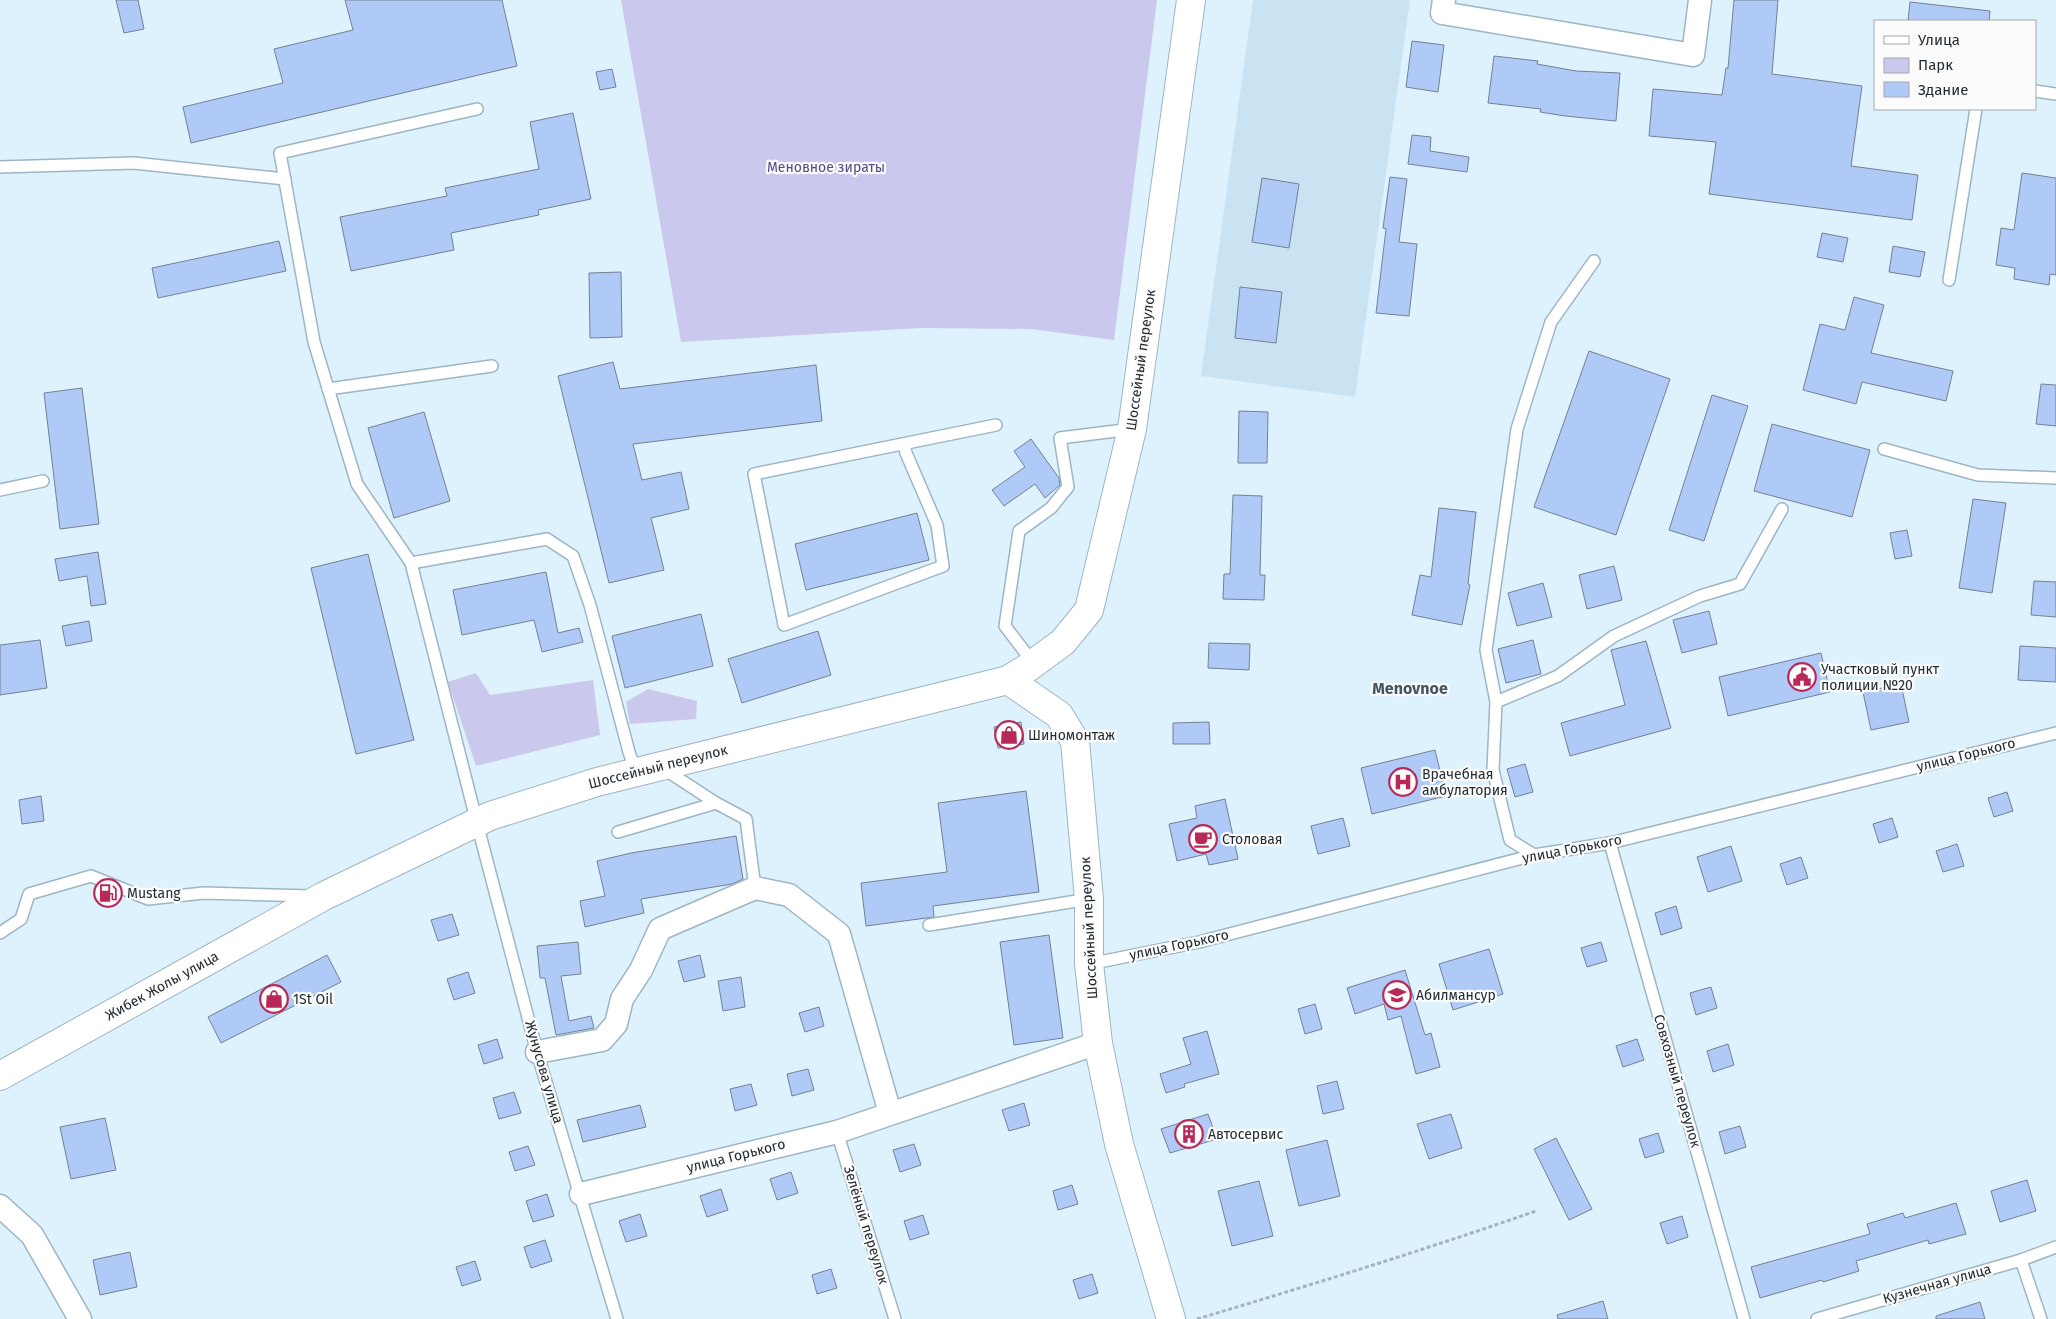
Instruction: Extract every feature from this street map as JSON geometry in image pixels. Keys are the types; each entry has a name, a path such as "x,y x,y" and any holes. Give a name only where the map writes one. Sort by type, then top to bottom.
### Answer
{"main road":[{"name":"Шоссейный переулок","path":"324,896 490,816 597,782 1008,680 1034,664 1063,642 1089,610 1132,429 1191,0"},
{"name":"Шоссейный переулок","path":"1008,680 1059,715 1075,741 1089,899 1089,964 1098,1043 1119,1144 1171,1319"},
{"name":"Жибек Жолы улица","path":"0,1076 324,896"}],"street":[{"path":"1444,0 1442,13 1693,55 1700,0"},
{"path":"537,1052 602,1040 616,1024 622,999 641,970 660,929 755,888 789,895 839,934 890,1113"},
{"name":"улица Горького","path":"581,1194 837,1132 1098,1043"},
{"path":"0,1206 32,1235 80,1319"}],"lane":[{"path":"2036,91 2056,94"},
{"path":"477,109 280,153 314,342 357,484 411,563 547,539 573,556 590,605 628,752 648,769 746,819 755,888"},
{"path":"1949,280 1976,110"},
{"path":"0,167 134,163 285,179"},
{"path":"1534,855 1510,840 1494,770 1496,702 1486,650 1517,429 1551,322 1594,261"},
{"path":"328,389 492,366"},
{"path":"904,444 906,454 937,525 943,566 784,625 754,474 996,425"},
{"path":"1034,664 1005,626 1019,530 1052,508 1068,487 1060,438 1132,429"},
{"path":"1884,449 1978,475 2056,478"},
{"path":"0,490 43,481"},
{"path":"1496,702 1558,676 1614,636 1700,596 1740,584 1782,509"},
{"name":"Жунусова улица","path":"411,563 476,823 537,1052 617,1319"},
{"name":"улица Горького","path":"1089,964 1199,942 1534,855 1610,843 2056,733"},
{"path":"618,832 716,803"},
{"name":"Совхозный переулок","path":"1610,843 1744,1319"},
{"path":"0,933 21,919 29,894 91,876 148,899 204,893 324,896"},
{"path":"929,925 1089,899"},
{"name":"Зелёный переулок","path":"837,1132 895,1319"},
{"name":"Кузнечная улица","path":"1817,1319 2021,1260 2056,1247"},
{"path":"2021,1260 2042,1319"}],"path":[{"path":"1197,1319 1336,1278 1398,1255 1464,1236 1536,1211"}],"shaded area":[{"path":"1253,0 1410,0 1355,397 1201,376"}],"green space":[{"name":"Меновное зираты","path":"621,0 1157,0 1114,340 1031,329 921,328 681,342"},
{"path":"476,673 490,695 593,680 600,735 476,766 448,682"},
{"path":"648,689 697,701 696,719 630,724 626,702"}],"building":[{"path":"116,0 138,0 144,29 124,33"},
{"path":"345,0 502,0 517,66 191,143 183,107 283,83 274,49 353,30"},
{"path":"1734,0 1778,0 1772,74 1862,86 1851,166 1918,175 1912,220 1709,194 1716,142 1649,136 1653,89 1722,95 1726,68 1728,68"},
{"path":"1910,2 1990,11 1989,20 1908,20"},
{"path":"1412,41 1444,45 1438,92 1406,87"},
{"path":"1494,56 1538,61 1537,64 1576,71 1620,73 1616,121 1565,116 1540,112 1541,109 1488,103"},
{"path":"612,69 616,87 600,90 596,72"},
{"path":"573,113 591,199 538,210 539,215 451,233 454,250 351,271 340,217 447,196 445,188 539,169 530,122"},
{"path":"1412,135 1431,137 1430,151 1469,157 1467,172 1408,164"},
{"path":"2022,173 2056,178 2056,275 2050,274 2049,285 2014,279 2015,268 1996,265 2001,228 2014,230"},
{"path":"1390,177 1407,179 1399,242 1417,244 1409,316 1376,313 1386,229 1383,228"},
{"path":"1262,178 1299,184 1289,248 1252,242"},
{"path":"1822,233 1848,238 1843,262 1817,257"},
{"path":"279,241 286,271 158,298 152,268"},
{"path":"1893,246 1925,252 1920,277 1889,272"},
{"path":"621,272 622,337 590,338 589,273"},
{"path":"1240,287 1282,292 1276,343 1235,338"},
{"path":"1854,297 1884,305 1871,353 1953,371 1946,401 1862,382 1856,404 1803,390 1820,324 1845,330"},
{"path":"1589,351 1670,379 1616,535 1534,507"},
{"path":"613,362 620,389 816,365 822,421 633,444 642,480 681,472 689,509 651,518 664,570 609,583 558,376"},
{"path":"2041,384 2056,385 2056,426 2036,424"},
{"path":"82,388 99,524 60,529 44,393"},
{"path":"1712,395 1748,406 1704,541 1669,530"},
{"path":"1239,411 1268,412 1267,463 1238,463"},
{"path":"424,412 450,501 394,518 368,428"},
{"path":"1772,424 1870,450 1852,517 1754,491"},
{"path":"1031,439 1059,478 1060,485 1045,498 1035,484 1004,506 992,490 1025,467 1014,451"},
{"path":"1233,495 1262,496 1260,575 1265,575 1264,600 1223,599 1224,574 1230,574"},
{"path":"1973,499 2006,503 1992,593 1959,588"},
{"path":"1439,508 1476,512 1468,584 1470,585 1462,625 1412,615 1420,575 1431,577"},
{"path":"917,513 929,560 806,590 795,544"},
{"path":"1907,530 1912,556 1895,559 1890,533"},
{"path":"98,552 106,604 91,606 87,576 59,581 55,559"},
{"path":"368,554 414,740 356,754 311,568"},
{"path":"1614,566 1622,600 1587,609 1579,575"},
{"path":"546,572 558,633 579,628 583,642 542,652 534,620 462,635 453,590"},
{"path":"2034,581 2056,582 2056,617 2031,615"},
{"path":"1543,583 1552,617 1517,626 1508,593"},
{"path":"1709,611 1717,644 1682,653 1673,620"},
{"path":"701,614 713,666 625,688 612,636"},
{"path":"89,621 92,641 66,646 62,626"},
{"path":"818,631 831,675 742,703 728,659"},
{"path":"40,640 47,688 0,695 0,645"},
{"path":"1533,640 1541,674 1506,683 1498,649"},
{"path":"1646,641 1671,728 1570,756 1561,723 1625,705 1611,650"},
{"path":"1209,643 1250,644 1249,670 1208,668"},
{"path":"2020,646 2056,648 2056,682 2018,680"},
{"path":"1821,653 1830,692 1728,716 1719,677"},
{"path":"1901,684 1909,722 1871,730 1863,692"},
{"name":"Шиномонтаж","path":"1021,722 1024,744 998,748 994,727"},
{"path":"1209,722 1210,744 1173,744 1173,723"},
{"name":"Врачебная амбулатория","path":"1435,750 1446,796 1372,814 1361,768"},
{"path":"1525,764 1533,792 1515,797 1507,769"},
{"path":"1026,791 1039,892 933,906 934,917 866,926 861,883 947,872 938,803"},
{"path":"2007,792 2013,811 1994,817 1988,798"},
{"path":"41,796 44,821 22,824 19,800"},
{"name":"Столовая","path":"1225,799 1238,859 1209,865 1206,854 1177,861 1169,824 1197,818 1195,806"},
{"path":"1343,818 1350,846 1318,854 1311,826"},
{"path":"1892,818 1898,837 1879,843 1873,824"},
{"path":"736,836 743,879 732,884 641,899 644,913 585,927 580,901 605,896 597,861 631,853"},
{"path":"1957,844 1964,866 1943,872 1936,851"},
{"path":"1731,846 1742,881 1708,892 1697,857"},
{"path":"1801,857 1808,878 1787,885 1780,864"},
{"path":"1676,906 1682,928 1661,935 1655,913"},
{"path":"452,914 459,935 438,941 431,920"},
{"path":"1049,935 1063,1038 1014,1045 1000,942"},
{"path":"578,942 581,974 561,976 569,1021 591,1016 594,1028 556,1035 545,978 540,978 537,946"},
{"path":"1601,942 1607,961 1587,967 1581,948"},
{"path":"1489,949 1503,994 1453,1010 1439,964"},
{"name":"1St Oil","path":"327,955 341,982 221,1043 208,1017"},
{"path":"700,955 705,977 684,982 678,961"},
{"path":"1405,970 1425,1035 1431,1033 1440,1067 1416,1074 1401,1016 1388,1020 1384,1004 1355,1014 1347,988"},
{"path":"468,972 475,993 454,1000 447,979"},
{"path":"741,977 745,1007 723,1011 718,981"},
{"path":"1711,987 1717,1008 1696,1015 1690,993"},
{"path":"1315,1004 1322,1029 1305,1034 1298,1009"},
{"path":"819,1007 824,1026 805,1032 799,1013"},
{"path":"1207,1031 1219,1074 1184,1084 1185,1087 1166,1093 1160,1074 1191,1064 1183,1038"},
{"path":"497,1039 503,1058 484,1064 478,1045"},
{"path":"1637,1039 1644,1060 1623,1067 1616,1046"},
{"path":"1728,1044 1734,1065 1713,1072 1707,1051"},
{"path":"808,1069 814,1090 792,1096 787,1074"},
{"path":"1337,1081 1344,1109 1323,1114 1317,1086"},
{"path":"751,1084 757,1105 735,1111 730,1089"},
{"path":"514,1092 521,1113 499,1119 493,1098"},
{"path":"1024,1103 1030,1125 1009,1131 1002,1110"},
{"path":"640,1105 646,1127 583,1142 577,1120"},
{"name":"Автосервис","path":"1208,1114 1217,1139 1170,1153 1161,1129"},
{"path":"1451,1114 1462,1148 1429,1159 1417,1124"},
{"path":"105,1118 116,1170 71,1179 60,1127"},
{"path":"1740,1126 1746,1147 1725,1154 1719,1132"},
{"path":"1658,1133 1664,1152 1645,1158 1639,1139"},
{"path":"1556,1138 1592,1209 1569,1220 1534,1149"},
{"path":"1327,1140 1340,1196 1299,1206 1286,1150"},
{"path":"914,1144 921,1165 900,1172 893,1150"},
{"path":"528,1146 535,1165 515,1171 509,1152"},
{"path":"791,1172 798,1193 777,1200 770,1179"},
{"path":"2027,1180 2036,1211 2000,1222 1991,1191"},
{"path":"1259,1181 1273,1236 1232,1246 1218,1191"},
{"path":"1072,1185 1078,1204 1058,1210 1053,1191"},
{"path":"721,1189 728,1210 707,1217 700,1196"},
{"path":"547,1194 554,1216 533,1222 526,1201"},
{"path":"1956,1203 1966,1234 1929,1244 1928,1240 1856,1261 1859,1271 1760,1298 1751,1267 1870,1234 1867,1224 1903,1213 1905,1218"},
{"path":"640,1214 647,1236 626,1242 619,1221"},
{"path":"923,1215 929,1234 910,1240 904,1221"},
{"path":"1682,1216 1688,1237 1667,1244 1660,1223"},
{"path":"545,1240 552,1261 531,1268 524,1247"},
{"path":"130,1252 137,1287 100,1295 93,1260"},
{"path":"475,1261 481,1280 462,1286 456,1267"},
{"path":"831,1269 837,1288 817,1294 812,1275"},
{"path":"1092,1274 1098,1293 1079,1299 1073,1280"},
{"path":"1603,1301 1608,1319 1558,1319 1557,1315"},
{"path":"1980,1302 1985,1319 1936,1319 1936,1316"}],"place":[{"name":"Участковый пункт полиции №20","path":"1802,677"},
{"name":"Шиномонтаж","path":"1009,735"},
{"name":"Врачебная амбулатория","path":"1403,782"},
{"name":"Столовая","path":"1203,839"},
{"name":"Mustang","path":"108,893"},
{"name":"Абилмансур","path":"1397,995"},
{"name":"1St Oil","path":"274,999"},
{"name":"Автосервис","path":"1189,1134"}],"district":[{"name":"Menovnoe","path":"1410,688"}]}
